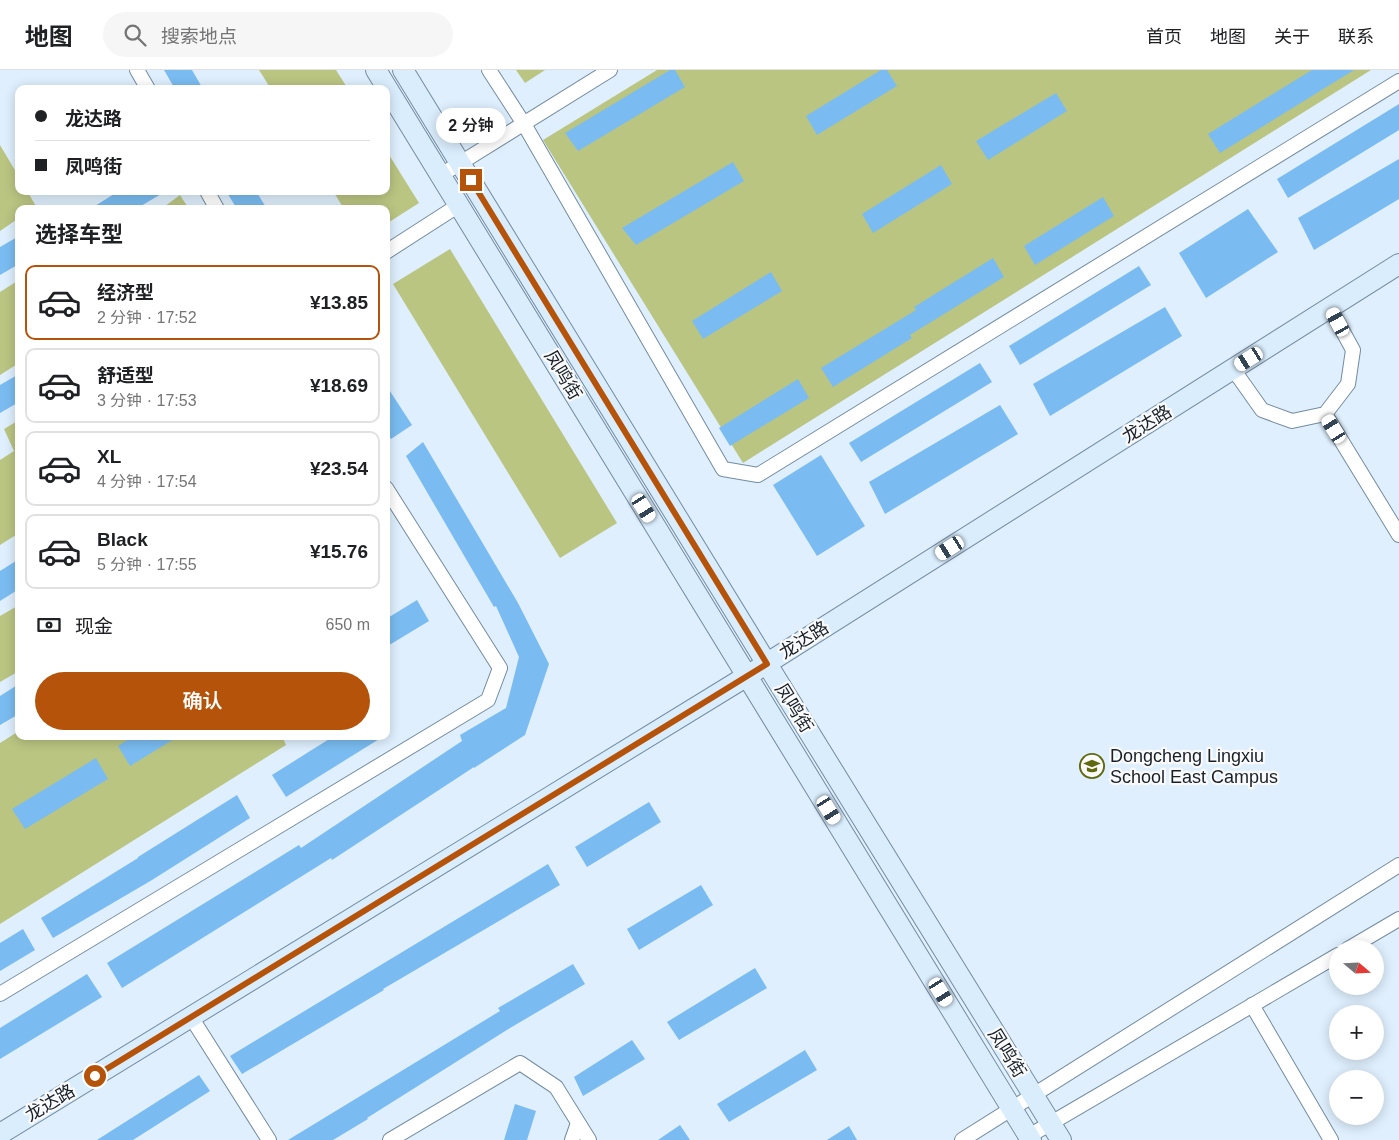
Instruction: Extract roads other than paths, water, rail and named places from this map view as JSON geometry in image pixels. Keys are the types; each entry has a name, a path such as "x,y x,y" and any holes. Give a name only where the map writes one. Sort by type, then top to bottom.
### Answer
{"main road":[{"name":"凤鸣街","path":"376,70 385,85"},
{"name":"凤鸣街","path":"403,70 1061,1140"},
{"name":"凤鸣街","path":"390,93 1030,1138"},
{"name":"龙达路","path":"0,1134 767,664 1399,264"}],"street":[{"path":"137,70 146,85"},
{"path":"489,70 524,124 722,469 758,475 1399,81"},
{"path":"441,175 610,70"},
{"path":"390,249 459,206"},
{"path":"1233,369 1262,410 1292,421 1324,414 1348,384 1353,350 1330,308"},
{"path":"1324,414 1399,535"},
{"path":"0,994 488,700 500,668 390,494"},
{"path":"962,1140 1399,865"},
{"path":"1363,940 1399,919"},
{"path":"1030,1138 1050,1123 1329,960"},
{"path":"1252,1005 1331,1140"},
{"path":"191,1017 269,1140"},
{"path":"390,1140 520,1063 556,1087 588,1140"},
{"path":"572,1140 578,1123"}],"place":[{"name":"Dongcheng Lingxiu School East Campus","path":"1092,766"}]}
